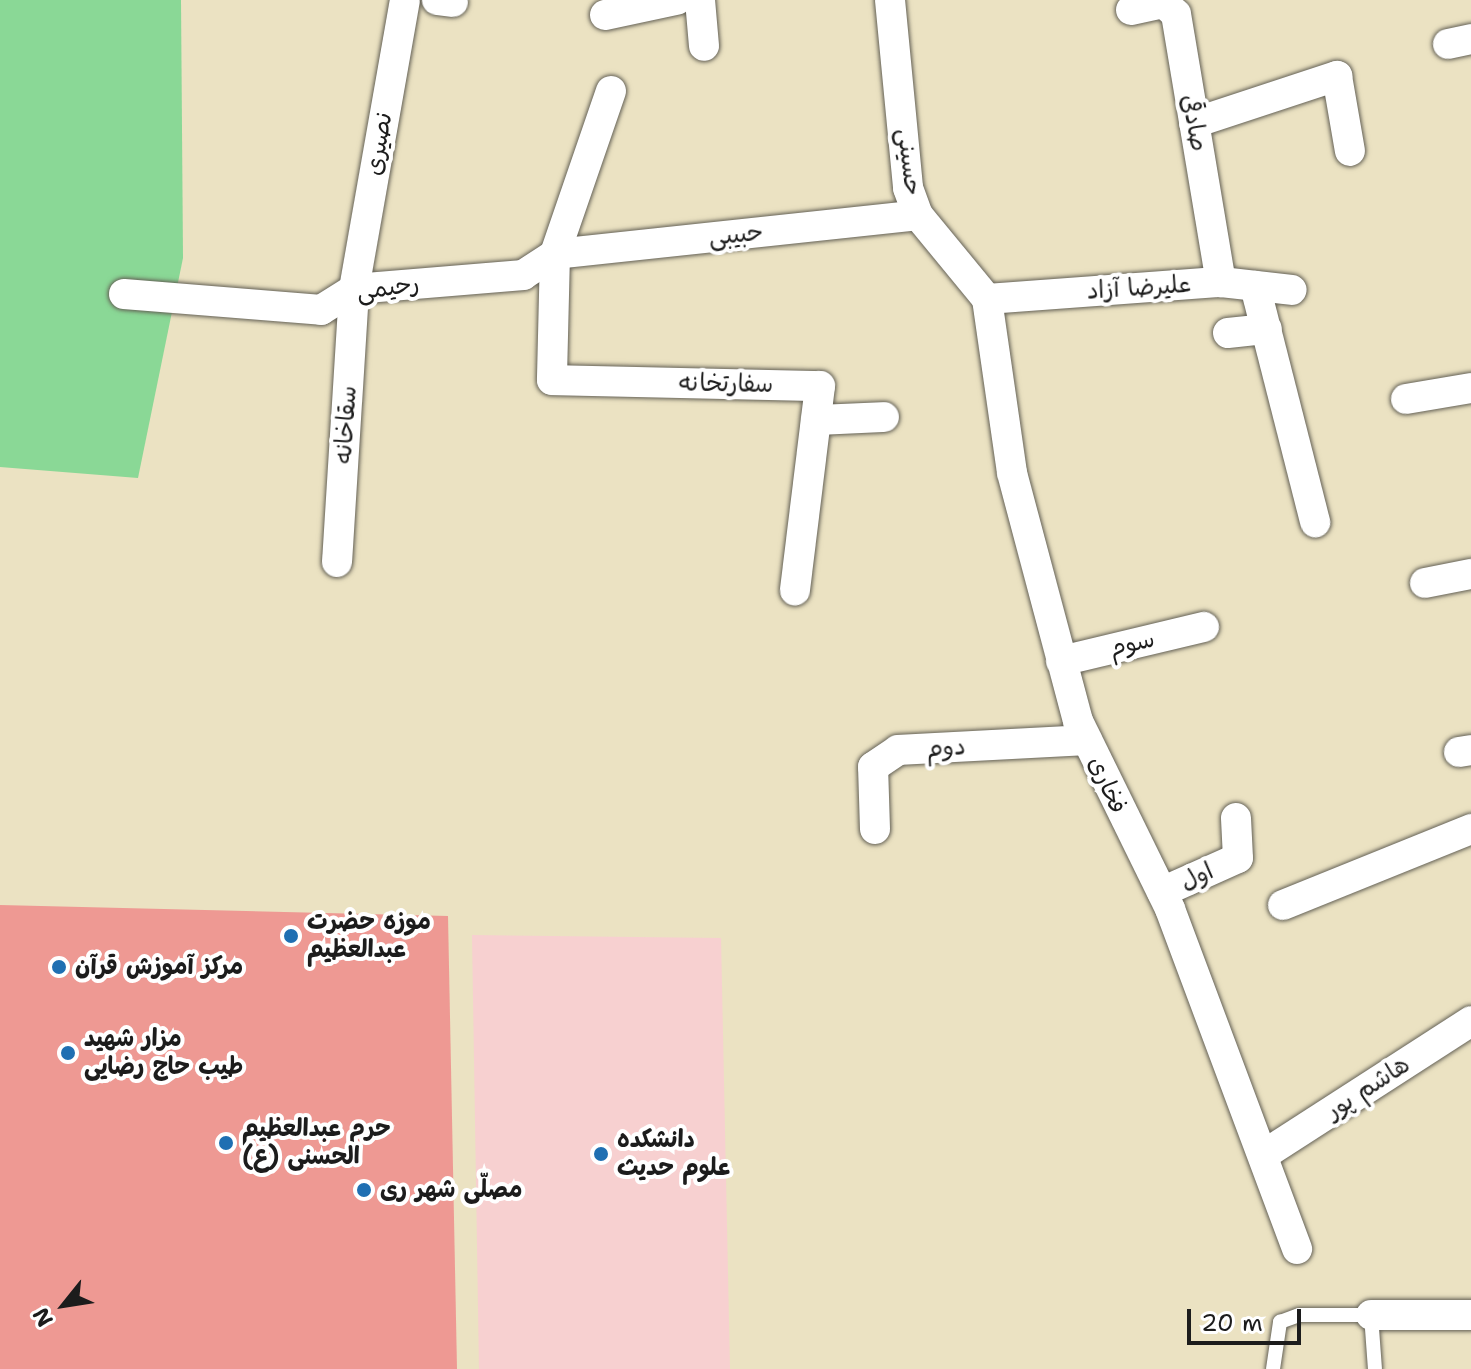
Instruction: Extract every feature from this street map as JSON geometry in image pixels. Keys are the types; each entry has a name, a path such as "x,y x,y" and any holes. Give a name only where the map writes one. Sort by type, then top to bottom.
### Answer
{"street":[{"name":"نصیری","path":"354,289 405,0"},
{"path":"605,17 676,0"},
{"path":"700,0 704,46"},
{"name":"حسینی","path":"890,0 908,188 918,215 987,299"},
{"name":"صادقی","path":"1131,10 1172,6 1221,282"},
{"path":"1194,123 1337,76 1350,151"},
{"path":"555,254 611,91"},
{"name":"حبیبی","path":"555,254 918,215"},
{"name":"رحیمی","path":"124,294 321,310 354,289 523,275 555,254"},
{"name":"سفارتخانه","path":"555,254 552,380 820,386 795,590"},
{"name":"علیرضا آزاد","path":"987,299 1221,282 1292,290"},
{"path":"1255,286 1315,522"},
{"name":"سقاخانه","path":"337,562 354,289"},
{"name":"فخاری","path":"987,299 1012,473 1061,661 1087,740 1162,892 1265,1154 1297,1249"},
{"path":"1228,333 1267,329"},
{"path":"1406,399 1471,388"},
{"path":"816,420 884,417"},
{"path":"1425,583 1471,574"},
{"name":"سوم","path":"1061,661 1204,627"},
{"name":"دوم","path":"875,829 873,767 898,750 1087,740"},
{"name":"اول","path":"1162,892 1238,858 1236,818"},
{"path":"1283,905 1471,829"},
{"name":"هاشم پور","path":"1265,1154 1471,1021"},
{"path":"1371,1315 1471,1315"}],"lane":[{"path":"1273,1369 1280,1322 1371,1315 1375,1369"}],"shaded area":[{"name":"دانشکده علوم حدیث","path":"472,935 721,938 730,1369 479,1369"}],"green space":[{"path":"0,0 181,0 183,258 138,478 0,467"}],"building":[{"name":"حرم عبدالعظیم الحسنی (ع)","path":"0,905 448,916 457,1369 0,1369"}],"place":[{"name":"موزه حضرت عبدالعظیم","path":"291,936"},
{"name":"مرکز آموزش قرآن","path":"59,967"},
{"name":"مزار شهید طیب حاج رضایی","path":"68,1053"},
{"name":"حرم عبدالعظیم الحسنی (ع)","path":"226,1143"},
{"name":"دانشکده علوم حدیث","path":"601,1154"},
{"name":"مصلّی شهر ری","path":"364,1190"}]}
